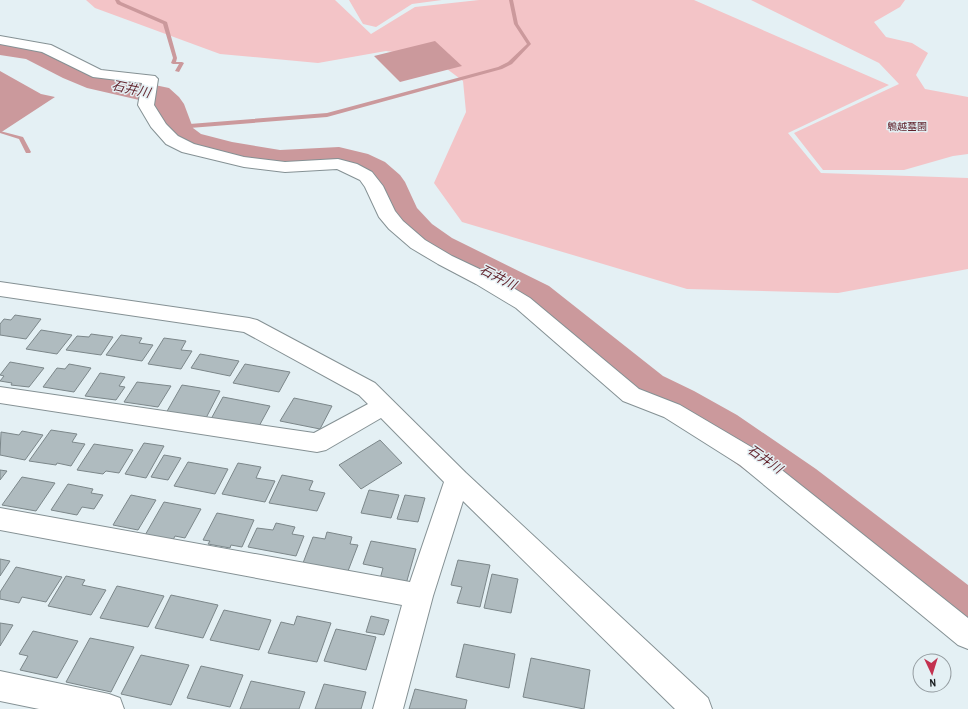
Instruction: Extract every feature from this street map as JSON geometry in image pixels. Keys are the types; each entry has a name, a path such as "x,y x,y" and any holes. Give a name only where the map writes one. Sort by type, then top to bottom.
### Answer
{"street":[{"path":"0,40 46,48 98,74 150,79 146,105 159,127 172,140 188,148 244,162 284,167 338,164 351,168 366,176 374,186 386,213 396,225 418,244 445,260 483,279 523,303 631,395 672,411 749,458 968,636"},
{"path":"3,293 249,324 367,390 457,480 697,709"},
{"path":"0,395 317,443 384,406"},
{"path":"388,709 419,596 457,480"},
{"path":"0,519 419,596"},
{"path":"0,686 109,709"}],"green space":[{"path":"86,0 335,0 371,34 415,7 479,0 694,0 889,85 788,133 821,173 968,178 968,269 838,293 687,289 462,222 434,183 466,112 463,81 431,57 386,51 318,63 220,54 95,8"},
{"path":"349,0 442,0 412,4 376,27 363,24"},
{"name":"鵯越墓園","path":"751,0 905,0 900,7 874,22 886,37 912,43 928,53 916,75 925,89 968,97 968,154 953,156 904,170 823,170 794,133 899,84 879,63"}],"shaded area":[{"path":"435,41 462,66 400,82 374,56"},
{"path":"0,71 41,94 55,97 0,133"}],"building":[{"path":"15,315 41,319 26,339 0,335 0,324 4,319 11,320"},
{"path":"41,330 72,335 57,354 26,349"},
{"path":"91,334 113,337 101,355 66,350 77,336 89,337"},
{"path":"121,335 142,338 139,343 153,345 142,361 106,355"},
{"path":"164,338 186,341 181,350 192,351 181,369 148,364"},
{"path":"200,354 239,361 230,376 191,368"},
{"path":"10,362 44,368 29,387 11,385 12,383 0,381 4,376 0,375"},
{"path":"69,364 91,368 74,392 43,387 57,368 65,369"},
{"path":"245,364 290,372 279,392 233,383"},
{"path":"100,373 125,377 119,386 125,387 116,400 85,396"},
{"path":"137,382 171,386 158,407 124,402"},
{"path":"182,385 220,391 206,418 166,413"},
{"path":"223,397 270,406 258,428 211,419"},
{"path":"294,398 332,406 320,429 280,421"},
{"path":"51,430 77,434 72,442 85,444 71,466 57,463 56,465 29,461"},
{"path":"22,431 43,435 25,460 0,455 1,432 19,435"},
{"path":"380,440 402,463 361,489 339,465"},
{"path":"144,443 164,446 146,478 125,474"},
{"path":"94,444 133,450 119,473 106,471 103,474 77,470"},
{"path":"164,455 181,458 168,480 151,477"},
{"path":"188,462 228,469 215,494 174,486"},
{"path":"238,463 261,467 256,478 275,481 265,502 222,494"},
{"path":"0,470 7,471 0,480"},
{"path":"282,475 313,481 309,490 325,493 317,511 269,503"},
{"path":"22,477 55,483 36,511 2,505"},
{"path":"68,484 93,489 91,493 103,495 94,509 82,507 77,515 51,510"},
{"path":"369,490 399,495 391,518 361,513"},
{"path":"131,495 156,500 138,530 113,525"},
{"path":"405,495 425,498 418,522 397,519"},
{"path":"164,502 201,509 185,538 175,536 172,542 144,537"},
{"path":"217,513 254,520 242,547 231,545 230,548 208,544 210,541 203,540"},
{"path":"276,523 295,527 292,534 304,536 296,556 248,547 257,528 273,530"},
{"path":"327,532 352,537 350,544 358,545 348,571 303,563 313,537 325,539"},
{"path":"371,541 416,549 406,584 380,579 383,568 363,564"},
{"path":"0,559 10,561 0,576"},
{"path":"458,560 490,565 480,607 457,603 462,587 451,585"},
{"path":"16,567 62,577 46,602 22,597 19,603 0,599 0,592"},
{"path":"492,574 518,579 511,613 484,608"},
{"path":"66,576 85,580 82,585 106,590 91,615 48,606"},
{"path":"117,586 164,596 148,627 100,618"},
{"path":"171,595 218,605 203,638 155,628"},
{"path":"224,610 271,620 259,650 210,640"},
{"path":"297,616 331,623 317,662 268,653 281,622 294,625"},
{"path":"371,616 389,620 384,635 366,632"},
{"path":"0,623 13,625 0,646"},
{"path":"336,629 376,637 366,670 324,661"},
{"path":"33,631 78,641 57,678 20,670 28,656 19,654"},
{"path":"90,638 134,647 111,692 66,682"},
{"path":"464,644 515,654 509,688 456,677"},
{"path":"141,655 189,665 171,705 121,694"},
{"path":"531,658 590,670 584,709 523,697"},
{"path":"201,666 243,675 230,707 187,698"},
{"path":"251,681 305,692 299,709 240,709"},
{"path":"324,684 366,692 361,709 315,709"},
{"path":"415,689 467,700 465,709 409,709"}],"waterway":[{"path":"117,0 119,3 165,23 175,58 173,63 182,63 177,71"},
{"path":"177,127 327,115 500,68 510,63 529,44 516,24 511,0"},
{"name":"石井川","path":"0,46 34,52 73,72 98,82 158,95 168,104 179,132 189,141 230,152 280,160 339,157 356,161 373,169 388,182 392,195 401,213 419,232 439,246 535,295 647,388 678,403 721,428 799,483 968,618"},
{"path":"1,132 21,138 28,152"}]}
